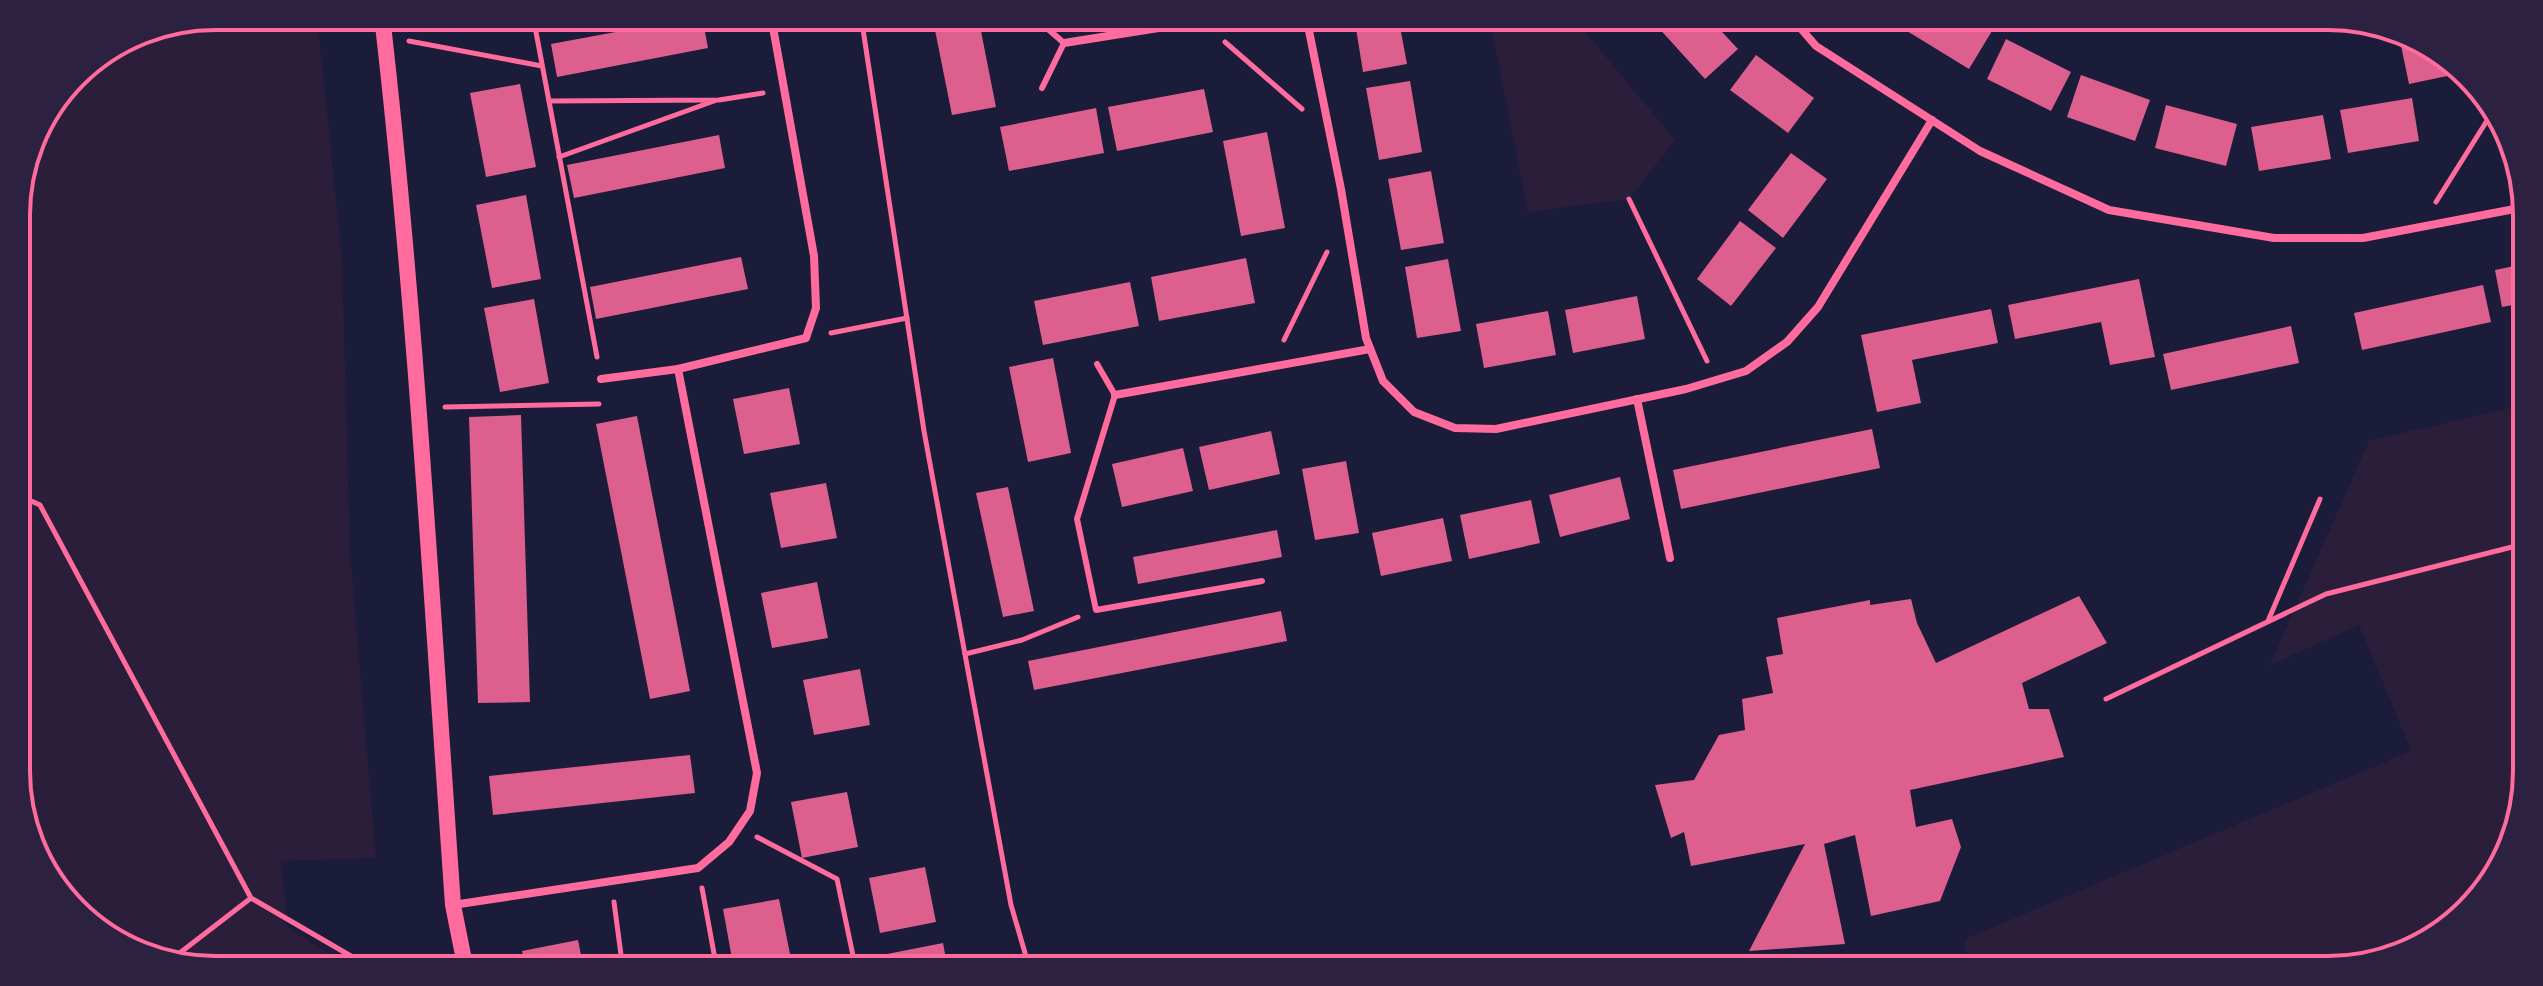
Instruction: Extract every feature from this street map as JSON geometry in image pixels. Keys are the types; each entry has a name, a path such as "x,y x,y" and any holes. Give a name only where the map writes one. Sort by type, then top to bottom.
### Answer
{"main road":[{"path":"384,30 399,163 453,905 463,956"}],"street":[{"path":"601,379 678,369 806,338 816,308 814,256 773,30"},
{"path":"1064,43 1149,30"},
{"path":"1309,30 1370,349 1383,381 1414,412 1455,428 1496,429 1637,399 1746,371 1787,342 1818,307 1932,120"},
{"path":"1802,30 1816,46 1980,151 2109,210 2274,238 2363,238 2513,209"},
{"path":"1115,395 1370,349"},
{"path":"453,905 698,868 729,842 750,811 757,773 678,369"},
{"path":"1637,399 1670,558"}],"lane":[{"path":"1042,88 1064,43 1049,30"},
{"path":"1097,364 1115,395 1077,519 1096,610 1262,581"}],"path":[{"path":"418,407 603,403 536,30"},
{"path":"863,30 924,431 1011,905 1026,956"},
{"path":"1211,30 1329,132"},
{"path":"385,36 542,66"},
{"path":"549,101 719,100 784,89"},
{"path":"559,157 719,100"},
{"path":"2421,226 2487,121"},
{"path":"1629,199 1716,380"},
{"path":"1270,368 1345,215"},
{"path":"806,338 907,318"},
{"path":"2268,622 2320,499"},
{"path":"30,500 40,505 251,898 351,956"},
{"path":"2106,699 2326,594 2513,547"},
{"path":"965,654 1022,640 1096,610"},
{"path":"739,828 837,879 853,956"},
{"path":"698,868 714,956"},
{"path":"611,882 621,956"},
{"path":"181,952 251,898"}],"shaded area":[{"path":"318,30 342,258 350,552 376,858 281,861 288,928 333,956 191,954 133,937 93,910 61,874 40,830 30,783 30,203 36,167 49,133 68,102 93,76 133,49 167,36 191,32"},
{"path":"1492,30 1584,30 1675,140 1629,199 1528,212"},
{"path":"2513,407 2513,783 2503,830 2494,853 2475,884 2441,918 2420,931 2399,942 2352,954 1966,956 1965,939 2411,751 2359,625 2270,665 2369,441"}],"building":[{"path":"626,30 705,30 708,48 557,77 551,44"},
{"path":"935,30 981,30 996,107 952,115"},
{"path":"1356,30 1401,30 1407,64 1363,72"},
{"path":"1661,30 1720,30 1738,49 1705,79"},
{"path":"1990,30 1992,31 1969,69 1907,31"},
{"path":"2006,39 2071,72 2051,111 1987,79"},
{"path":"2401,45 2449,76 2409,84"},
{"path":"1756,55 1814,98 1788,133 1730,90"},
{"path":"2081,75 2150,100 2135,141 2067,117"},
{"path":"1410,81 1422,152 1379,160 1366,88"},
{"path":"520,84 536,167 486,177 470,93"},
{"path":"1204,89 1213,132 1117,151 1108,107"},
{"path":"2412,98 2419,141 2348,153 2340,110"},
{"path":"2166,105 2237,124 2226,166 2155,148"},
{"path":"1096,108 1104,153 1009,171 1000,127"},
{"path":"2323,115 2331,159 2259,171 2251,127"},
{"path":"1267,132 1285,228 1241,236 1223,141"},
{"path":"719,135 725,168 574,198 567,165"},
{"path":"1791,153 1827,179 1783,238 1748,210"},
{"path":"1431,171 1444,243 1401,250 1388,179"},
{"path":"526,195 541,279 492,288 476,205"},
{"path":"1740,221 1776,248 1731,306 1697,279"},
{"path":"741,257 748,289 596,319 590,287"},
{"path":"1246,258 1255,303 1159,321 1151,277"},
{"path":"1448,259 1461,331 1417,338 1405,267"},
{"path":"2513,266 2513,305 2502,307 2495,270"},
{"path":"2139,279 2155,357 2110,365 2101,322 2015,339 2008,305"},
{"path":"1130,282 1139,326 1043,345 1034,301"},
{"path":"2483,285 2491,322 2362,350 2354,313"},
{"path":"1637,296 1645,339 1573,353 1565,310"},
{"path":"534,299 549,383 500,392 484,308"},
{"path":"1991,309 1998,343 1912,360 1921,403 1877,412 1861,335"},
{"path":"1548,311 1556,355 1484,368 1476,324"},
{"path":"2291,326 2299,363 2171,390 2163,354"},
{"path":"1053,358 1071,453 1028,462 1009,367"},
{"path":"789,388 800,444 744,454 733,399"},
{"path":"521,415 530,702 478,703 469,417"},
{"path":"637,416 690,691 650,699 596,424"},
{"path":"1872,429 1880,468 1681,509 1673,470"},
{"path":"1271,431 1280,474 1209,490 1199,447"},
{"path":"1183,448 1193,491 1122,507 1112,464"},
{"path":"1346,461 1359,533 1315,540 1302,469"},
{"path":"1620,477 1630,519 1560,537 1549,495"},
{"path":"826,483 837,538 781,548 770,493"},
{"path":"1008,487 1034,611 1003,617 976,493"},
{"path":"1531,500 1540,543 1469,559 1460,515"},
{"path":"1443,518 1452,561 1381,576 1372,533"},
{"path":"1277,530 1282,557 1138,584 1133,557"},
{"path":"817,582 828,638 772,648 761,593"},
{"path":"2079,596 2107,643 2022,683 2029,709 2049,709 2064,757 1910,790 1916,827 1952,819 1961,847 1940,901 1871,916 1855,835 1824,844 1845,944 1749,951 1805,844 1691,866 1684,832 1671,838 1655,785 1694,780 1719,735 1745,730 1742,699 1773,693 1766,657 1783,654 1777,618 1870,600 1870,605 1911,599 1917,623 1936,663"},
{"path":"1281,611 1287,641 1034,690 1028,661"},
{"path":"860,669 870,725 814,735 803,680"},
{"path":"690,755 695,793 493,815 489,776"},
{"path":"847,792 858,847 802,858 791,802"},
{"path":"925,867 936,922 880,933 869,878"},
{"path":"779,899 790,954 732,956 723,909"},
{"path":"578,940 581,956 523,956 522,951"},
{"path":"943,943 945,956 887,956"}]}
